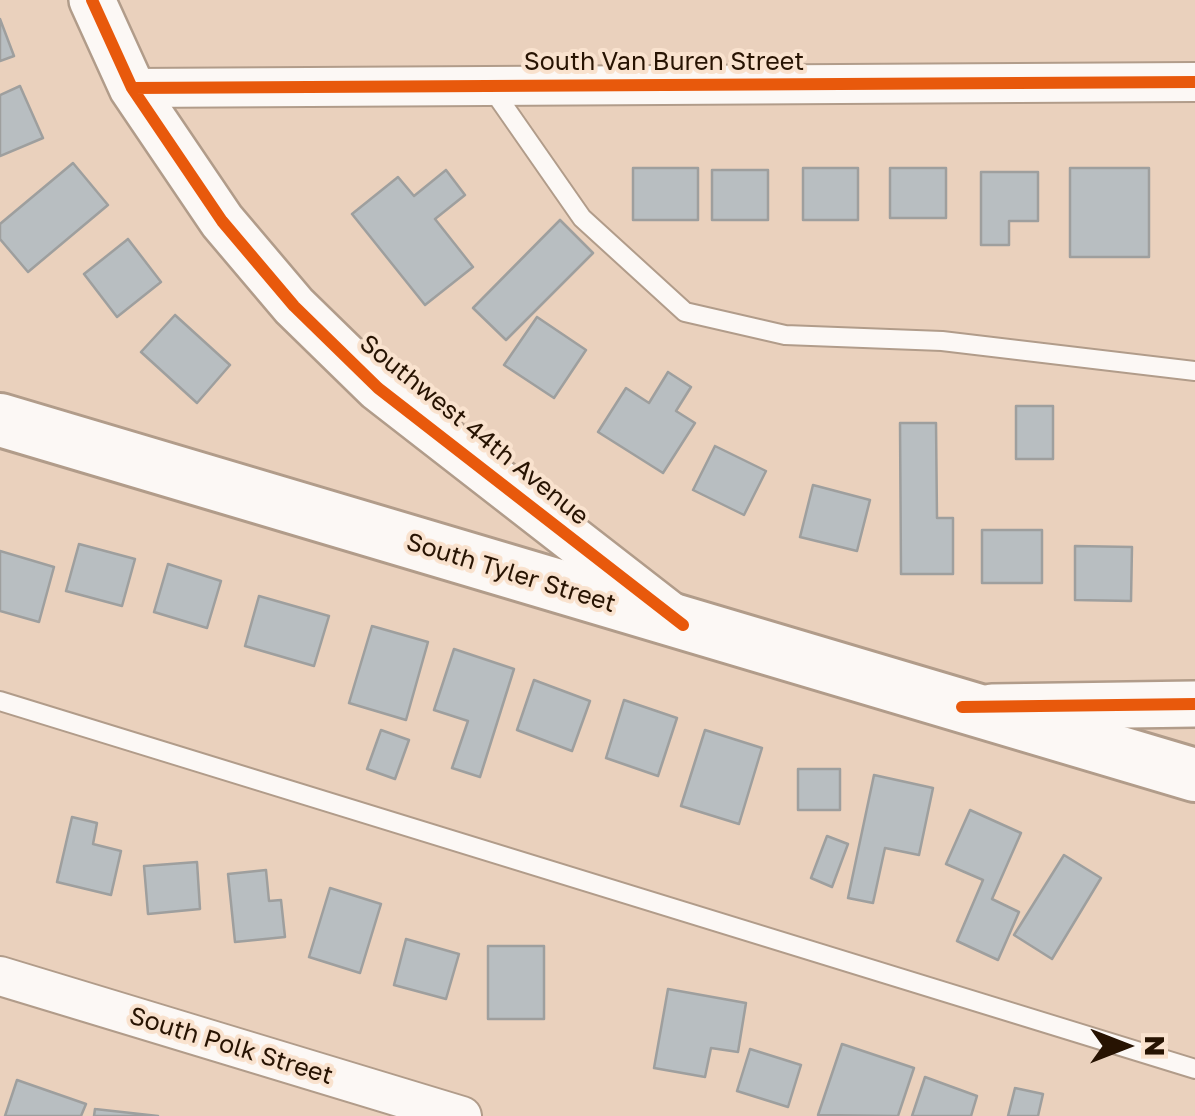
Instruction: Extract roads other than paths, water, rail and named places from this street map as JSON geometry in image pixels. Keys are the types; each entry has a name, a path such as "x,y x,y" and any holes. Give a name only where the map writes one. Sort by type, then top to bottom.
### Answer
{"main road":[{"name":"South Tyler Street","path":"0,420 1195,775"}],"street":[{"name":"Southwest 44th Avenue","path":"92,0 132,88 222,221 308,320 378,388 684,625"},
{"name":"South Van Buren Street","path":"132,88 1195,82"},
{"path":"962,707 1195,704"},
{"name":"South Polk Street","path":"0,976 462,1116"}],"lane":[{"path":"490,85 582,218 685,312 785,335 942,341 1195,370"},
{"path":"0,701 1195,1068"}]}
